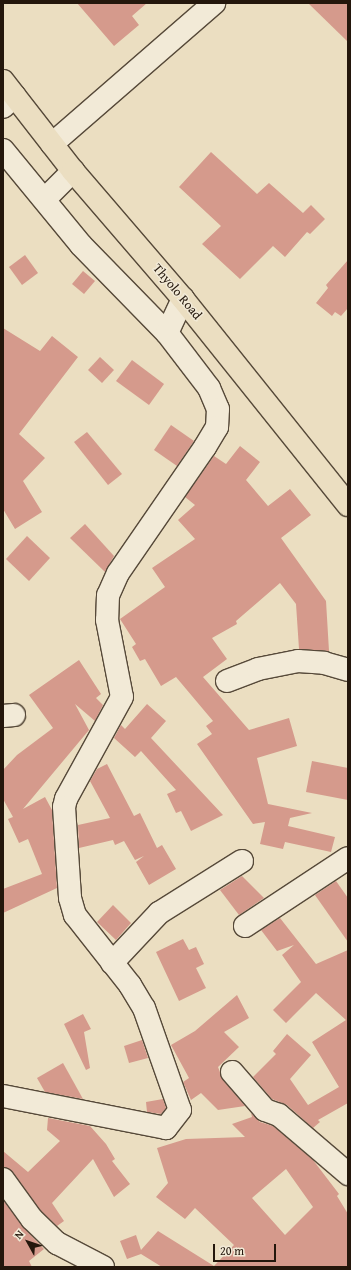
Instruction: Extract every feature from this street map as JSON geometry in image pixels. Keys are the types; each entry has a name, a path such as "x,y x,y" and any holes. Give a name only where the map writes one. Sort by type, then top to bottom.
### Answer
{"highway":[{"name":"Thyolo Road","path":"7,95 52,144 73,171 183,299 348,505"}],"street":[{"path":"52,144 214,3"},
{"path":"3,150 46,199 101,268 167,333 209,388 218,409 217,427 118,573 108,595 107,620 122,697 66,799 64,807 70,898 75,915 112,962 144,1008 180,1110 174,1120 166,1128 3,1096"},
{"path":"46,199 73,171"},
{"path":"167,333 183,299"},
{"path":"227,681 258,669 298,661 324,663 348,670"},
{"path":"245,926 348,858"},
{"path":"112,962 159,913 242,861"},
{"path":"232,1072 265,1110 279,1115 348,1174"},
{"path":"3,1179 32,1219 57,1243 103,1267"}],"building":[{"path":"77,3 147,3 132,16 139,25 114,46"},
{"path":"308,3 348,3 348,42"},
{"path":"211,152 257,194 269,183 303,213 311,205 325,219 310,234 307,232 285,257 273,246 240,279 202,244 221,226 179,187"},
{"path":"25,255 38,273 22,285 9,267"},
{"path":"348,260 348,308 341,316 335,312 332,316 316,303 328,288 326,285"},
{"path":"83,271 95,281 84,294 72,284"},
{"path":"3,328 40,351 52,336 78,357 19,434 45,458 23,481 42,512 15,529 3,509"},
{"path":"100,357 114,370 102,383 88,370"},
{"path":"132,360 164,384 149,405 116,381"},
{"path":"171,425 194,441 177,466 154,450"},
{"path":"87,432 122,474 108,485 74,442"},
{"path":"240,446 260,462 246,480 268,506 290,489 311,515 281,538 326,601 329,651 299,649 296,604 280,583 236,621 237,624 212,638 227,659 203,677 249,730 289,718 297,746 257,758 268,804 312,813 290,818 288,826 335,837 331,852 285,842 283,849 260,844 265,822 253,824 197,744 212,734 206,726 213,721 176,677 161,686 145,659 140,661 132,647 136,644 120,619 165,587 152,568 195,539 178,520 195,505 185,497 214,456 226,464"},
{"path":"85,524 114,556 105,572 70,538"},
{"path":"27,536 50,558 29,581 6,559"},
{"path":"79,660 101,694 96,698 103,705 95,721 75,704 89,730 23,809 45,797 52,810 57,888 3,913 3,889 42,874 28,839 19,843 8,819 13,817 3,799 3,770 17,755 53,728 29,695"},
{"path":"147,704 166,721 151,738 223,815 191,831 181,811 176,813 167,794 176,790 141,751 135,757 114,738 121,725 125,729"},
{"path":"312,761 348,768 348,800 306,792"},
{"path":"107,764 134,816 140,813 157,848 162,845 176,869 149,885 136,862 144,856 135,860 124,841 115,845 113,840 79,848 78,825 110,818 90,781 97,769"},
{"path":"242,876 264,898 239,915 220,890"},
{"path":"336,881 348,898 348,942 315,895"},
{"path":"113,905 131,923 116,940 97,922"},
{"path":"280,918 316,964 348,950 348,1103 318,1120 320,1122 313,1128 287,1105 272,1099 253,1077 276,1054 273,1051 287,1034 311,1055 290,1079 308,1105 339,1087 312,1042 346,1020 316,993 286,1023 273,1010 301,982 282,955 294,945 277,951 261,930"},
{"path":"183,939 189,950 196,947 204,964 196,968 206,988 179,1001 156,952"},
{"path":"237,995 249,1018 224,1032 239,1047 218,1067 223,1080 245,1106 218,1110 201,1093 191,1100 183,1082 189,1078 171,1045 195,1031"},
{"path":"83,1014 91,1029 84,1032 90,1068 86,1070 64,1024"},
{"path":"142,1040 148,1058 129,1063 124,1046"},
{"path":"63,1063 83,1099 45,1092 37,1078"},
{"path":"163,1099 166,1108 161,1114 147,1112 146,1102"},
{"path":"251,1113 260,1122 273,1126 313,1160 339,1194 337,1196 348,1214 348,1267 162,1267 141,1254 127,1259 120,1241 136,1235 141,1250 158,1231 214,1266 234,1245 195,1208 185,1219 156,1197 168,1183 157,1148 186,1139 245,1137 232,1124 252,1117","holes":["286,1169 313,1207 285,1235 252,1198"]},
{"path":"48,1118 90,1126 106,1144 115,1159 112,1161 130,1184 114,1197 93,1159 52,1203 64,1221 57,1226 41,1211 13,1172 3,1167 3,1151 28,1172 60,1141 47,1130"},
{"path":"3,1200 22,1226 44,1249 29,1261 32,1267 3,1267"}]}
